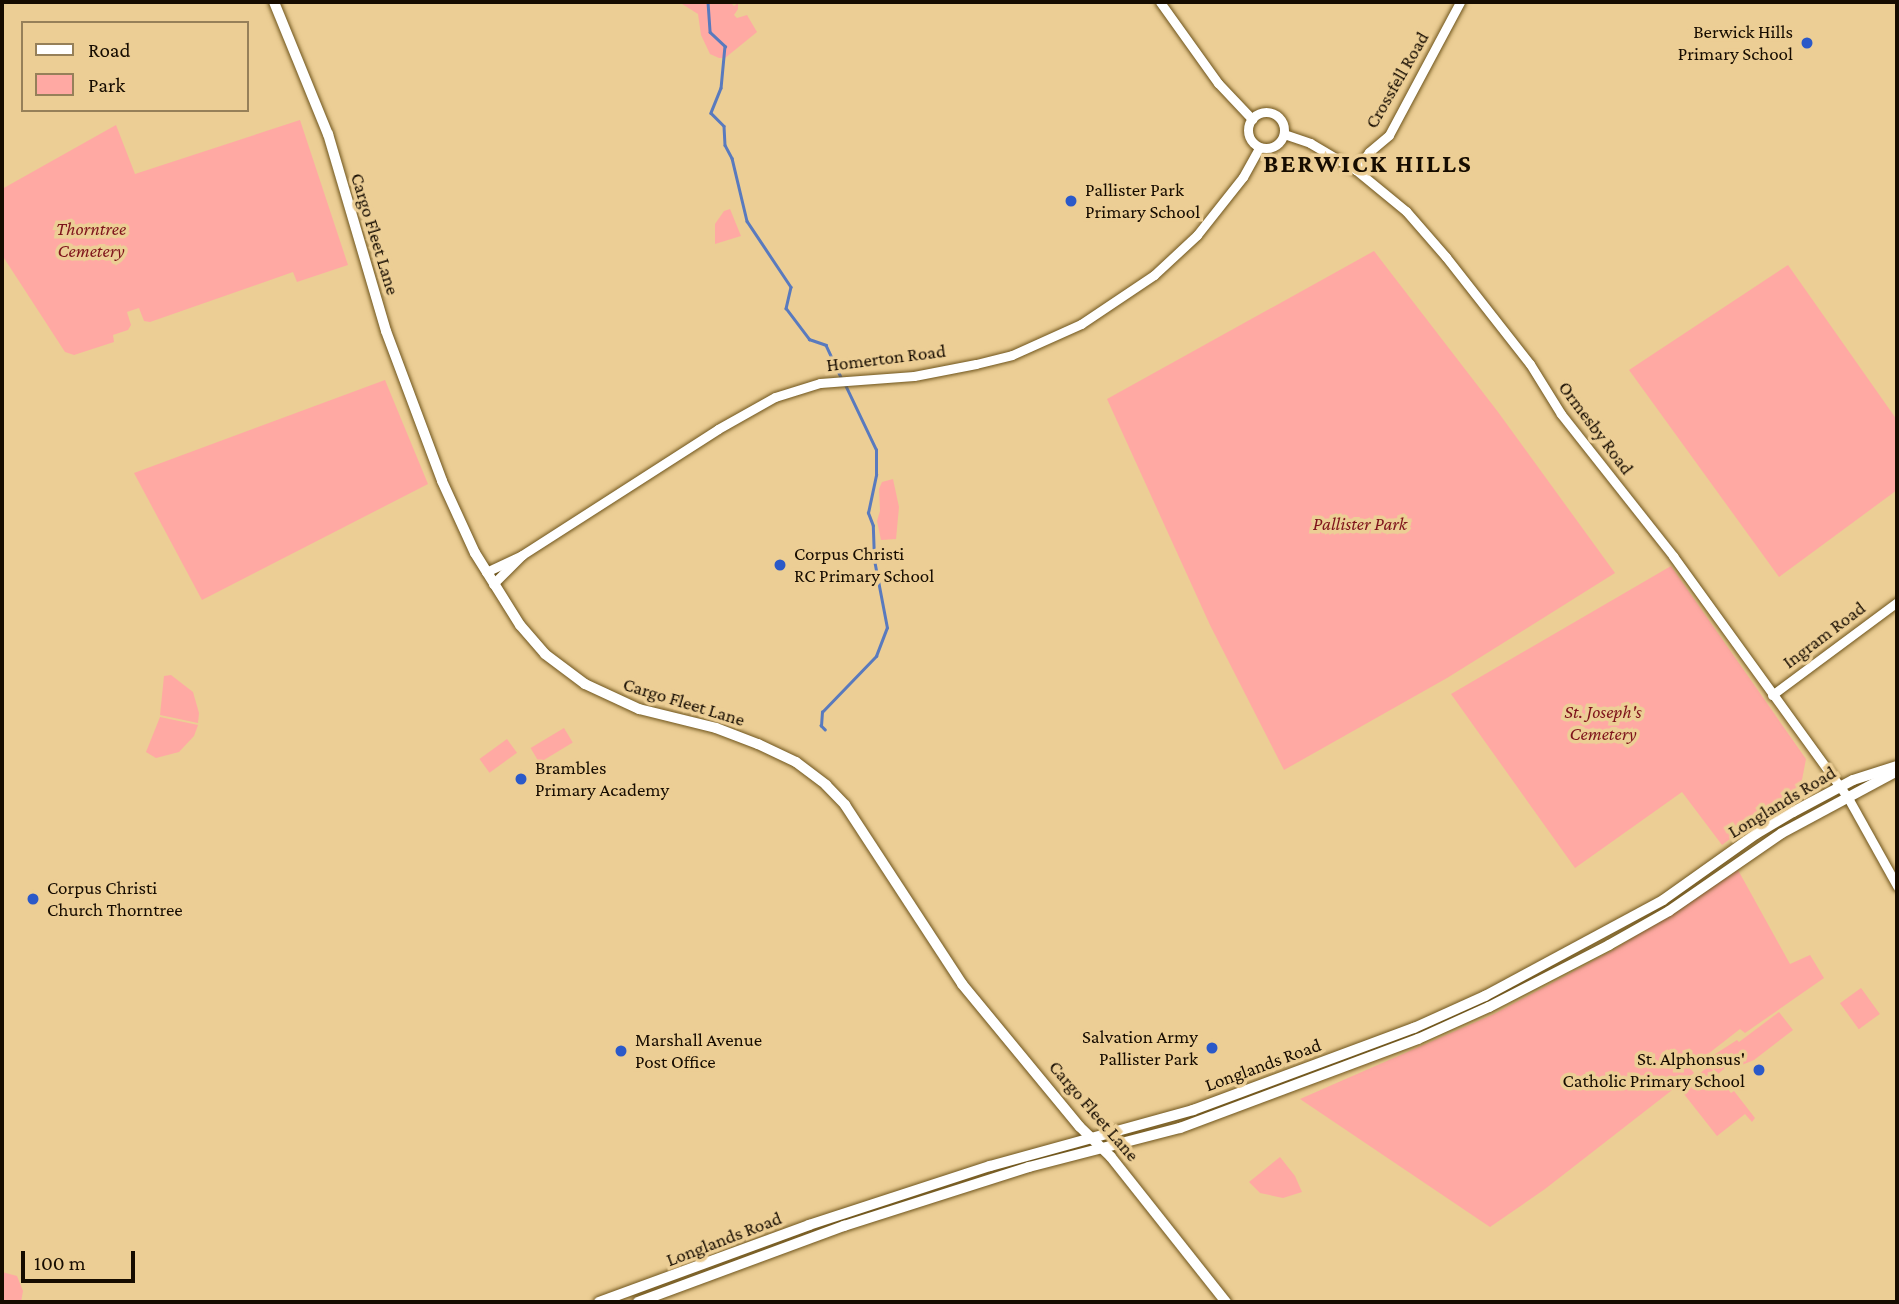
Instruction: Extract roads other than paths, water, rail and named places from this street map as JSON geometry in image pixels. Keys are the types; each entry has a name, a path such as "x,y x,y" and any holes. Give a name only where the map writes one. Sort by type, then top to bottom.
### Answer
{"main road":[{"name":"Cargo Fleet Lane","path":"274,2 328,134 355,234 399,368 442,481 486,572 532,641 558,666 585,684 639,709 716,728 758,744 796,762 826,785 845,805 961,984 1102,1148 1226,1302"},
{"name":"Longlands Road","path":"599,1302 839,1215 990,1166 1193,1110 1414,1028 1485,996 1663,900 1756,834 1840,787 1880,770 1897,769"},
{"name":"Longlands Road","path":"638,1302 844,1226 1029,1167 1180,1128 1418,1039 1489,1007 1669,911 1782,833 1897,769"}],"street":[{"path":"1160,2 1219,83 1252,120"},
{"name":"Crossfell Road","path":"1356,170 1369,152 1389,135 1460,2"},
{"path":"1272,113 1282,122 1284,134 1275,146 1259,148 1248,130 1252,120 1258,114 1272,113"},
{"name":"Ormesby Road","path":"1284,134 1310,143 1356,170 1406,211 1461,277 1530,364 1561,414 1674,556 1847,796 1897,886"},
{"name":"Homerton Road","path":"486,572 522,555 754,408 785,393 820,383 914,376 983,362 1012,355 1081,324 1154,275 1197,235 1243,177 1259,148"},
{"name":"Homerton Road","path":"493,584 522,555"},
{"name":"Ingram Road","path":"1772,695 1897,603"}],"waterway":[{"path":"708,2 710,32 725,46 721,88 711,113 724,126 725,145 732,158 747,221 791,287 786,308 809,339 826,345 842,379"},
{"path":"825,730 821,726 822,712 876,656 887,628 874,560 873,526 868,513 876,475 876,450 845,385"}],"place":[{"name":"Berwick Hills Primary School","path":"1807,43"},
{"name":"Pallister Park Primary School","path":"1071,201"},
{"name":"Corpus Christi RC Primary School","path":"780,565"},
{"name":"Brambles Primary Academy","path":"521,779"},
{"name":"Corpus Christi Church Thorntree","path":"33,899"},
{"name":"Salvation Army Pallister Park","path":"1212,1048"},
{"name":"Marshall Avenue Post Office","path":"621,1051"},
{"name":"St. Alphonsus' Catholic Primary School","path":"1759,1070"}],"district":[{"name":"BERWICK HILLS","path":"1368,164"}],"park label":[{"name":"Thorntree Cemetery","path":"91,240"},
{"name":"Pallister Park","path":"1360,524"},
{"name":"St. Joseph's Cemetery","path":"1603,723"}]}
